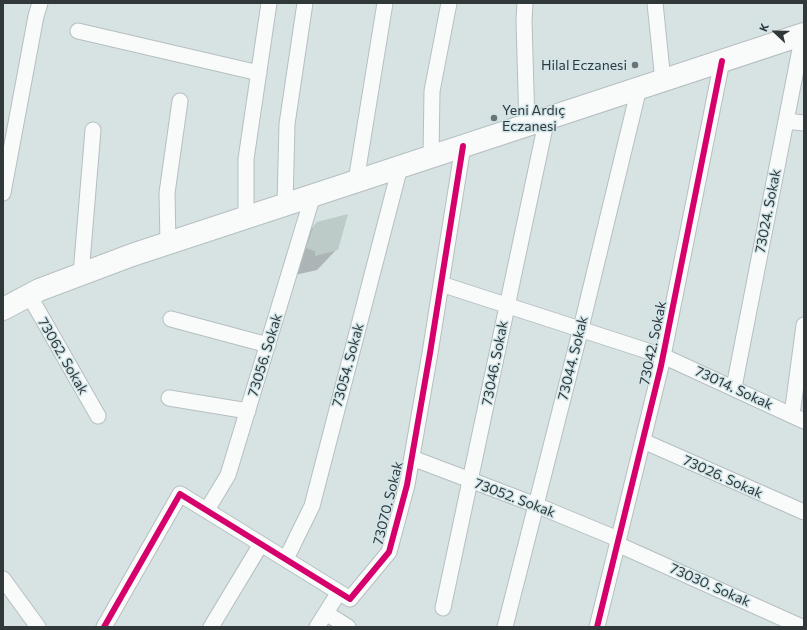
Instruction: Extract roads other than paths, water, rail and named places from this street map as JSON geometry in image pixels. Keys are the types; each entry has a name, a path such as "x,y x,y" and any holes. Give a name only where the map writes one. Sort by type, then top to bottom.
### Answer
{"main road":[{"path":"3,309 39,290 168,243 803,34"}],"street":[{"path":"3,193 8,135 40,3"},
{"path":"246,217 246,160 269,3"},
{"path":"285,205 287,124 305,3"},
{"path":"356,181 385,3"},
{"path":"431,156 432,91 449,3"},
{"name":"73046. Sokak","path":"444,608 507,305 537,122 524,21 525,3"},
{"path":"655,3 663,81"},
{"path":"78,31 258,73"},
{"name":"73024. Sokak","path":"734,387 803,34"},
{"name":"73042. Sokak","path":"597,627 663,356 722,61"},
{"name":"73044. Sokak","path":"505,627 581,328 639,88"},
{"path":"168,243 167,193 180,101"},
{"path":"786,121 804,123"},
{"path":"81,274 93,130"},
{"name":"73070. Sokak","path":"104,627 180,494 350,599 389,552 407,485 412,458 463,146"},
{"name":"73054. Sokak","path":"286,559 312,506 400,167"},
{"name":"73056. Sokak","path":"207,510 228,475 313,195"},
{"name":"73014. Sokak","path":"441,284 581,328 663,356 734,387 798,418"},
{"name":"73062. Sokak","path":"28,295 98,416"},
{"path":"172,319 268,345"},
{"path":"798,418 804,325"},
{"path":"169,398 248,411"},
{"name":"73026. Sokak","path":"643,441 804,512"},
{"name":"73052. Sokak","path":"412,458 536,505 618,542"},
{"name":"73030. Sokak","path":"618,542 801,624"},
{"path":"211,627 261,544"},
{"path":"3,579 38,627"},
{"path":"317,627 339,592"},
{"path":"326,613 348,627"}],"place":[{"name":"Hilal Eczanesi","path":"635,65"},
{"name":"Yeni Ardıç Eczanesi","path":"494,118"}]}
